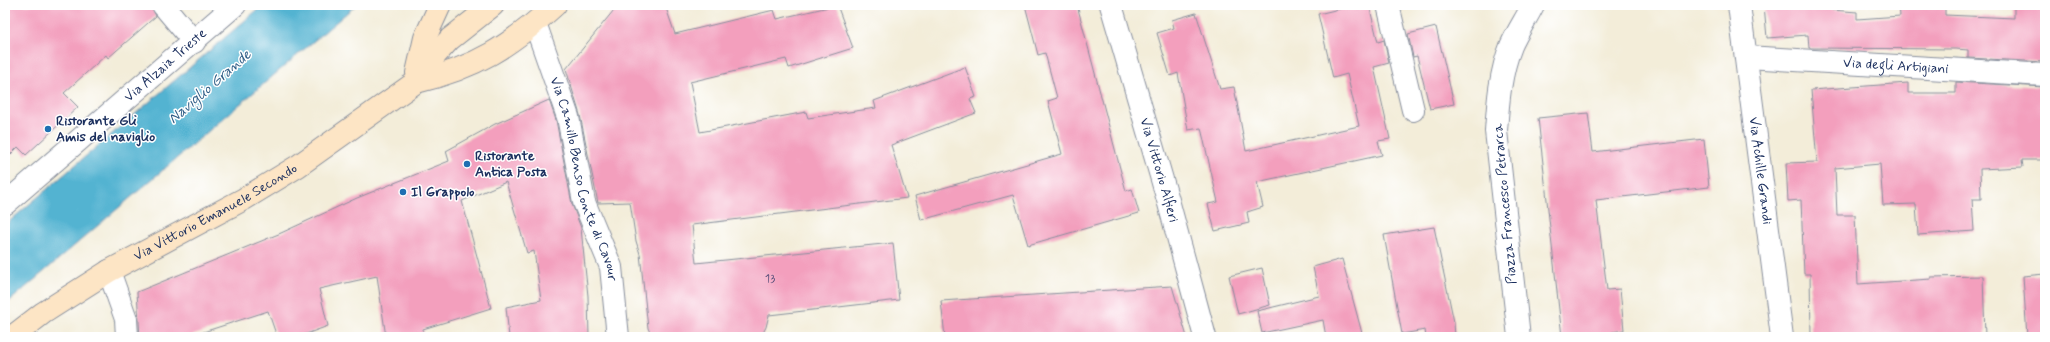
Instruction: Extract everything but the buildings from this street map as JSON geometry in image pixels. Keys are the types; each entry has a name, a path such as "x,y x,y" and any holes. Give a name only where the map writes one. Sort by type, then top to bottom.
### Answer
{"main road":[{"path":"416,82 417,65 426,38 440,5"},
{"name":"Via Vittorio Emanuele Secondo","path":"12,337 43,313 109,271 258,191 298,166 416,82 432,58 450,39 493,5"},
{"name":"Via Vittorio Emanuele Secondo","path":"416,82 444,76 472,65 495,53 535,23 555,5"}],"street":[{"path":"163,5 194,42"},
{"name":"Via Alzaia Trieste","path":"5,204 235,5"},
{"name":"Via Vittorio Alfieri","path":"1110,5 1168,200 1205,337"},
{"path":"1388,5 1413,110"},
{"name":"Piazza Francesco Petrarca","path":"1519,337 1496,131 1498,100 1504,67 1511,46 1532,5"},
{"name":"Via Achille Grandi","path":"1739,5 1782,337"},
{"name":"Via Camillo Benso Conte di Cavour","path":"535,23 568,116 584,202 611,267 618,337"},
{"name":"Via degli Artigiani","path":"1746,57 2045,75"},
{"path":"109,271 126,320 127,337"}],"water":[{"name":"Naviglio Grande","path":"263,5 356,5 5,305 5,225"}],"place":[{"name":"Ristorante Gli Amis del naviglio","path":"48,129"},
{"name":"Ristorante Antica Posta","path":"467,164"},
{"name":"Il Grappolo","path":"403,192"}]}
